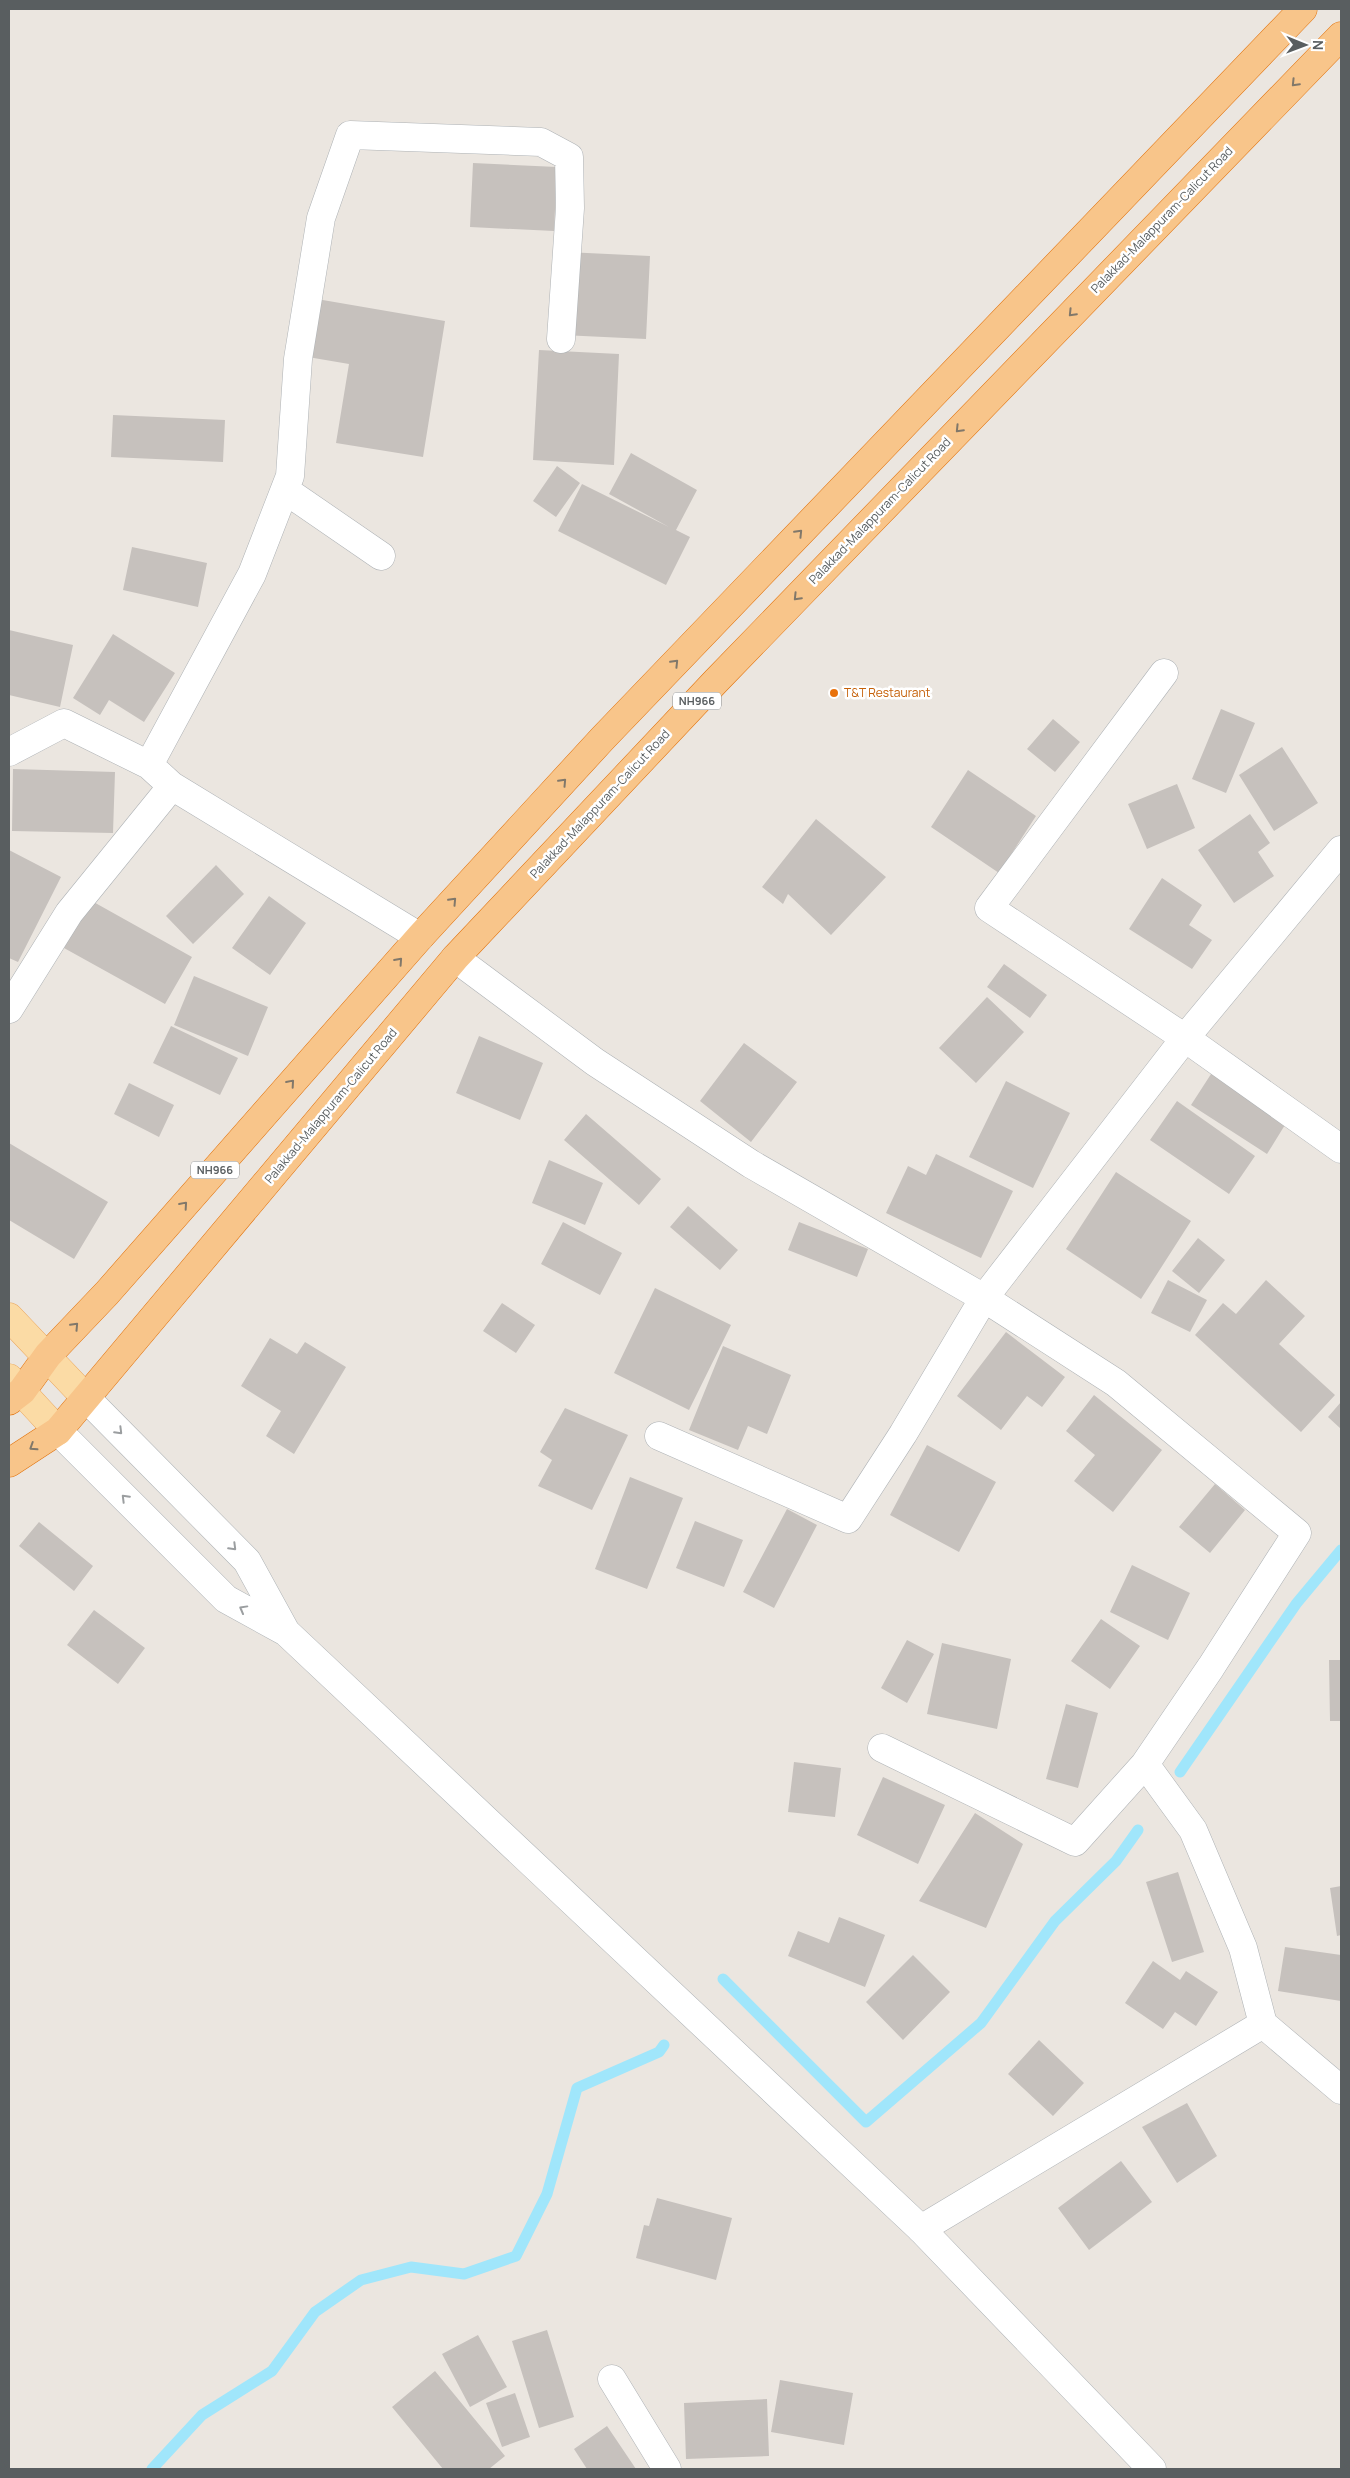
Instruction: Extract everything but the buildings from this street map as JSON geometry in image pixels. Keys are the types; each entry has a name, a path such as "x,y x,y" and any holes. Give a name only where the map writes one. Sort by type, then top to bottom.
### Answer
{"highway":[{"name":"NH966","path":"13,1390 107,1292 420,937 610,731 1303,9"},
{"name":"Palakkad-Malappuram-Calicut Road","path":"9,1463 58,1431 455,958 716,681 1341,36"}],"main road":[{"path":"9,1317 48,1355 85,1397"},
{"path":"13,1390 58,1431"}],"street":[{"path":"149,765 252,574 290,476 298,358 321,218 350,135 541,142 569,157 570,208 561,339"},
{"path":"284,490 381,556"},
{"path":"1164,673 989,908 1185,1038 1341,1149"},
{"path":"9,752 64,723 149,765 172,786 420,937"},
{"path":"9,1009 69,913 172,786"},
{"path":"659,1436 848,1519 903,1434 984,1298 1185,1038 1341,850"},
{"path":"455,958 595,1062 751,1164 984,1298 1116,1383 1297,1533 1211,1667 1145,1764 1075,1842 882,1748"},
{"path":"85,1397 247,1562 286,1632"},
{"path":"58,1431 226,1599 286,1632 921,2229 1152,2469"},
{"path":"1145,1764 1193,1830 1243,1948 1263,2024 1341,2090"},
{"path":"921,2229 1263,2024"},
{"path":"612,2379 667,2469"}],"waterway":[{"path":"1180,1772 1296,1604 1341,1550"},
{"path":"723,1979 866,2122 981,2023 1055,1921 1116,1861 1138,1830"},
{"path":"152,2469 202,2415 272,2371 315,2312 361,2280 411,2267 464,2274 516,2256 547,2194 577,2088 659,2052 664,2045"}],"place":[{"name":"T&T Restaurant","path":"834,693"}]}
